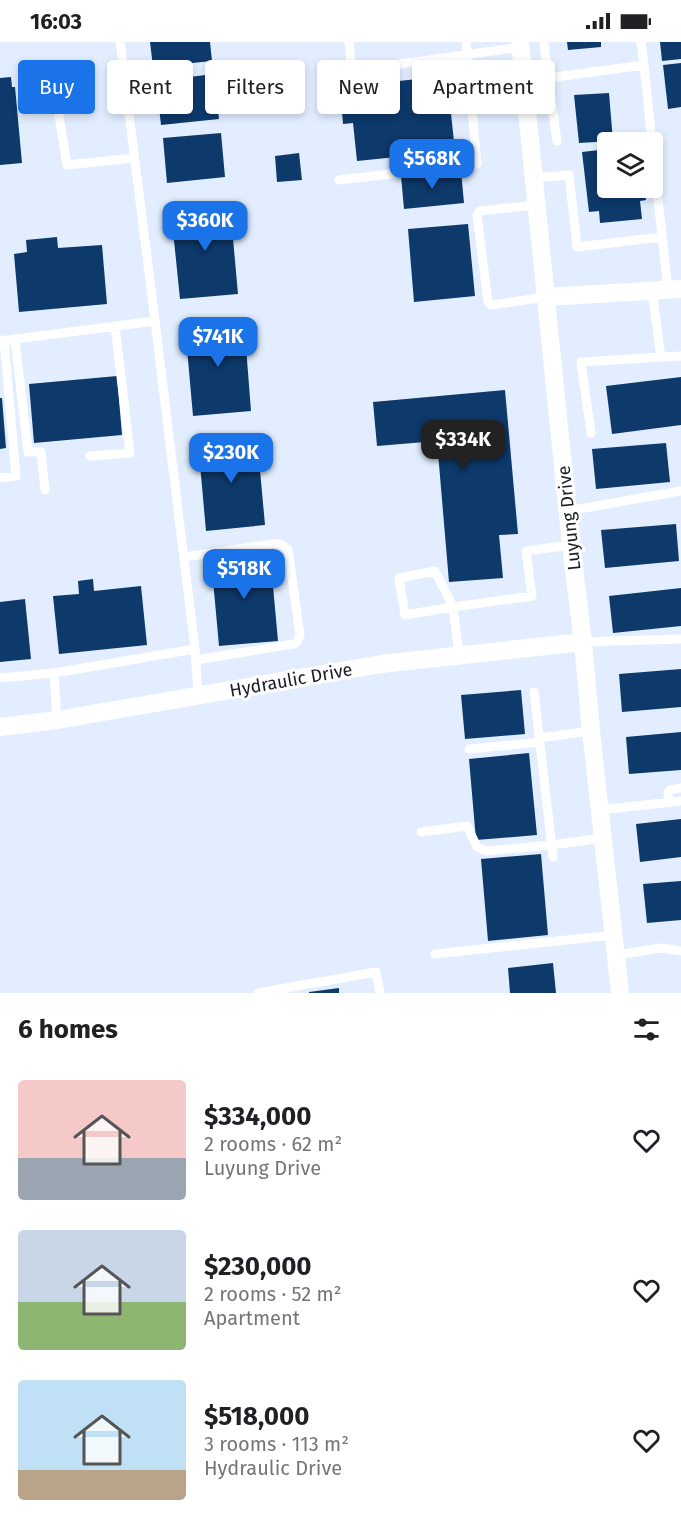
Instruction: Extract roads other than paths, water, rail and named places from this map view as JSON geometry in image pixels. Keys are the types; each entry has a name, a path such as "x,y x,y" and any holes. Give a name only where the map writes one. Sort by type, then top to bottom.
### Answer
{"street":[{"name":"Luyung Drive","path":"520,45 522,60"},
{"name":"Luyung Drive","path":"527,114 567,511 620,993"},
{"path":"546,297 667,290"},
{"name":"Hydraulic Drive","path":"0,727 57,720 381,664 583,642"}],"lane":[{"path":"120,42 184,557 198,696"},
{"path":"349,42 351,60"},
{"path":"339,180 477,164 466,42"},
{"path":"544,42 546,60"},
{"path":"641,42 651,132"},
{"path":"400,64 520,45"},
{"path":"555,77 644,65"},
{"path":"59,114 67,165 135,158"},
{"path":"553,114 557,141"},
{"path":"534,178 569,175 577,247 662,237"},
{"path":"658,198 667,290 661,357"},
{"path":"537,205 480,211 477,215 488,302 491,305 546,297"},
{"path":"0,478 16,476 2,340 155,321"},
{"path":"90,456 130,453 115,326"},
{"path":"15,339 28,452 41,452 45,490"},
{"path":"591,433 581,362 681,356"},
{"path":"567,511 681,491"},
{"path":"184,557 281,544 288,550 300,635 294,644 196,660"},
{"path":"459,655 453,607 435,571 399,578 405,615 453,607 532,596 526,551 571,545"},
{"path":"583,642 681,639"},
{"path":"0,678 54,673 195,650"},
{"path":"54,673 57,720"},
{"path":"534,692 552,857"},
{"path":"469,749 591,731"},
{"path":"669,802 670,790 681,788"},
{"path":"600,810 681,801"},
{"path":"421,832 467,826 477,847 486,851 603,838"},
{"path":"435,954 614,935"},
{"path":"616,955 661,948 681,951"},
{"path":"258,993 376,972 380,993"}]}
